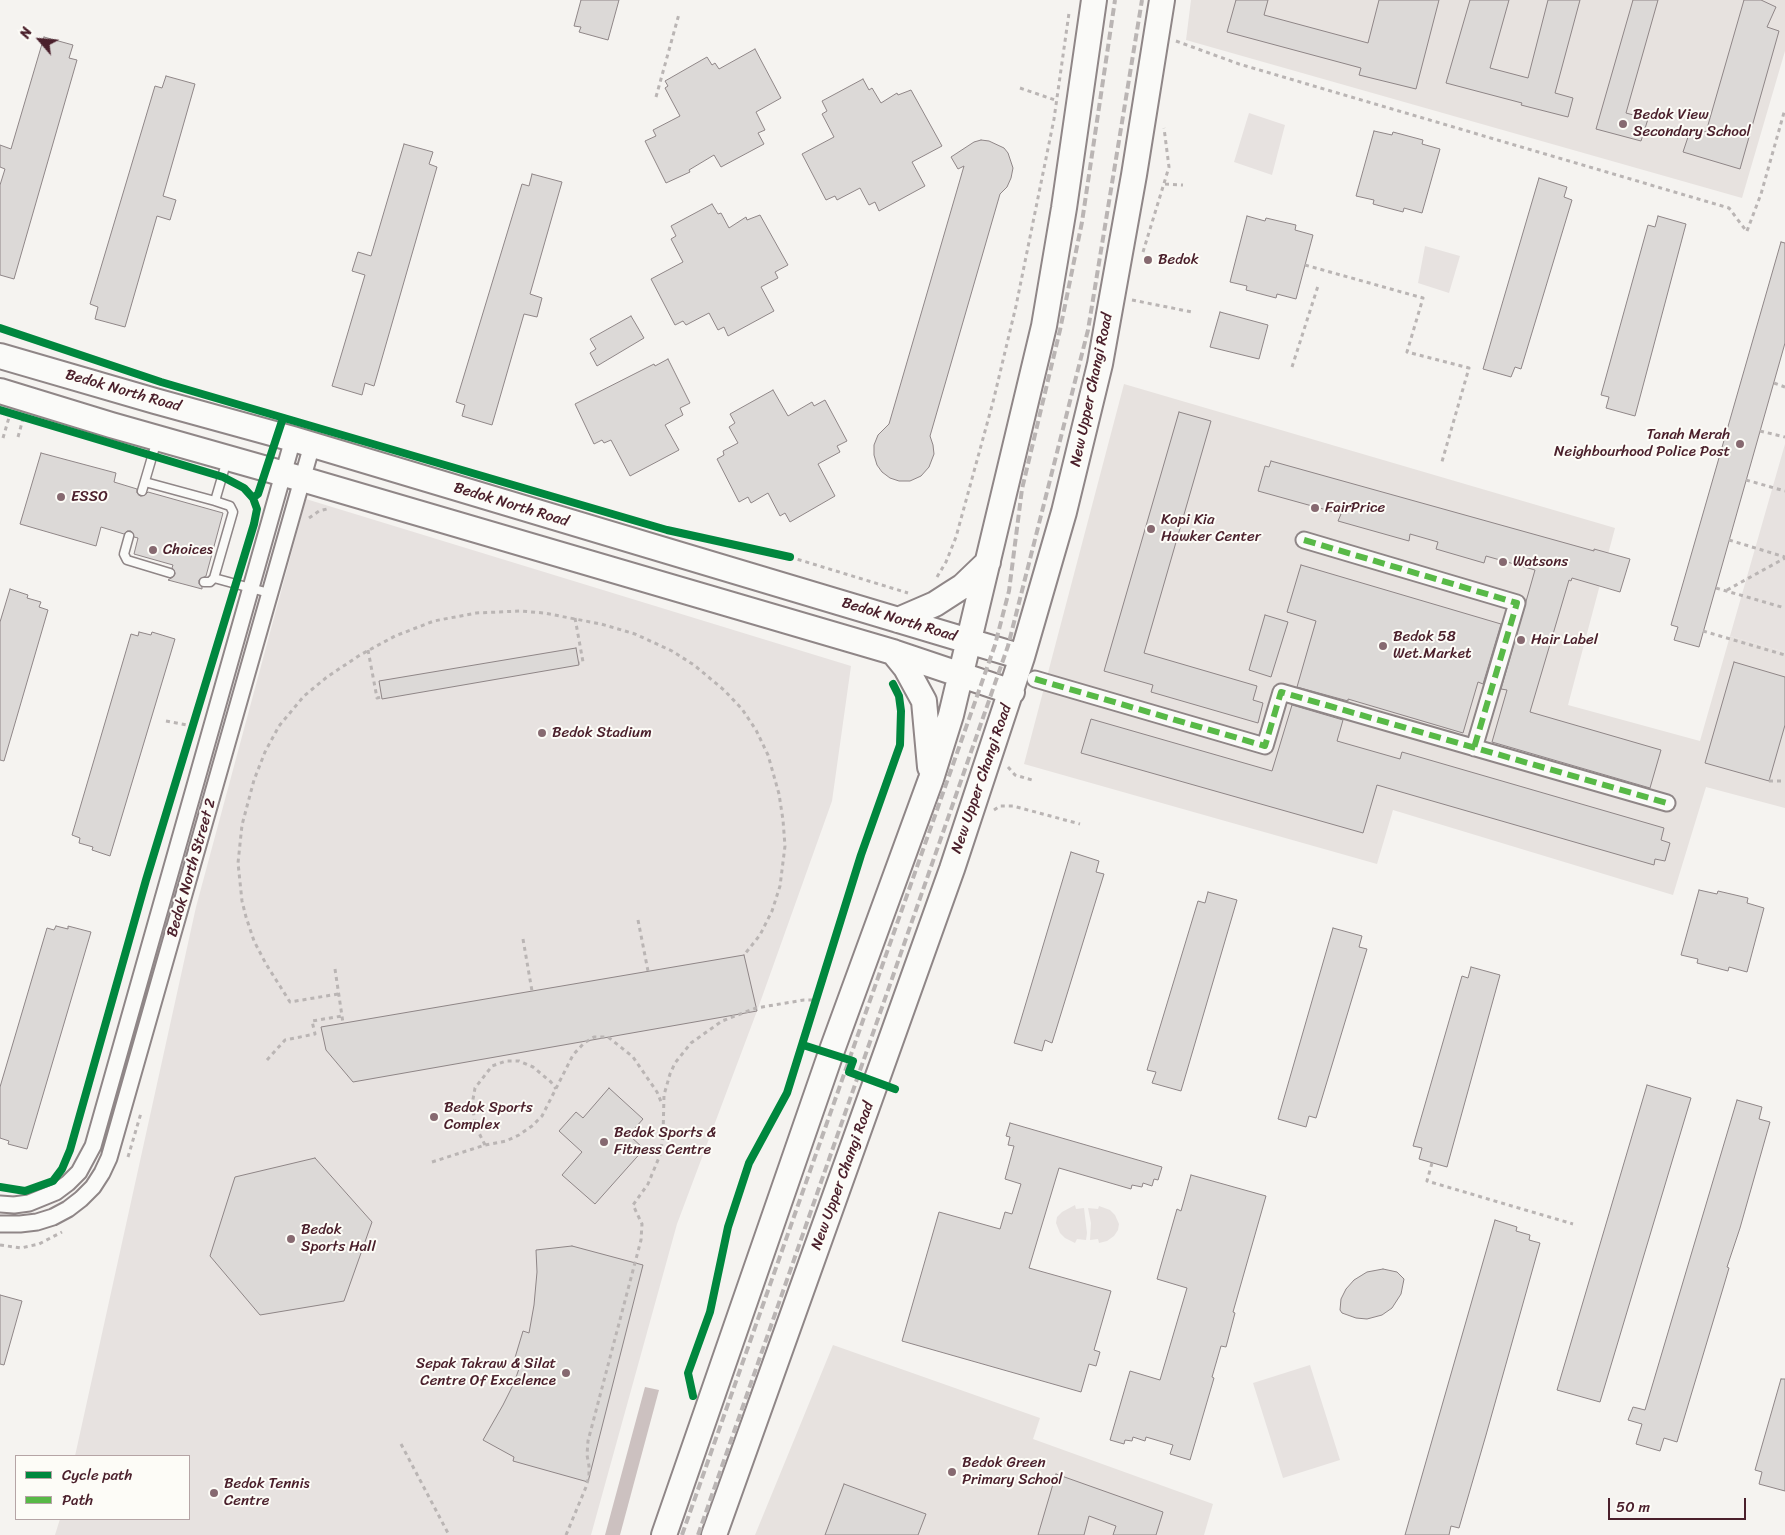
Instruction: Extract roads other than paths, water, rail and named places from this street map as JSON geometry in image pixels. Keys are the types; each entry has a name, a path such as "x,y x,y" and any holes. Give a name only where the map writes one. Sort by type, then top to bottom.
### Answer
{"main road":[{"path":"664,1535 835,1041 931,779 949,723 1044,326 1064,208 1094,0"},
{"name":"New Upper Changi Road","path":"714,1535 877,1082 1012,692 1064,512 1100,364 1162,0"},
{"name":"Bedok North Road","path":"0,356 302,442 1022,657"},
{"path":"0,391 893,652 1012,692"},
{"path":"898,620 935,604 973,577 988,562"},
{"path":"893,652 906,668 924,701 931,779"}],"street":[{"name":"Bedok North Street 2","path":"0,1224 37,1222 53,1217 68,1209 93,1187 106,1165 269,593 302,442"},
{"name":"Bedok North Street 2","path":"0,1204 29,1203 50,1195 74,1178 90,1153 251,588 293,477"},
{"path":"1304,540 1517,603 1474,748"},
{"path":"1035,679 1265,746 1281,692 1667,803"}],"lane":[{"path":"142,491 157,438"},
{"path":"216,501 228,458"},
{"path":"145,482 229,505 233,512 214,578 210,582 204,582"},
{"path":"130,536 124,554 127,560 170,572"},
{"path":"214,578 269,593"}],"railway":[{"path":"682,1535 995,645 1009,591 1022,489 1060,330 1082,222 1115,0"},
{"path":"698,1535 1008,646 1088,330 1142,0"}],"place":[{"name":"Bedok View Secondary School","path":"1623,124"},
{"name":"Bedok","path":"1148,260"},
{"name":"Tanah Merah Neighbourhood Police Post","path":"1740,444"},
{"name":"ESSO","path":"61,497"},
{"name":"FairPrice","path":"1315,508"},
{"name":"Kopi Kia Hawker Center","path":"1151,529"},
{"name":"Choices","path":"153,550"},
{"name":"Watsons","path":"1503,562"},
{"name":"Hair Label","path":"1521,640"},
{"name":"Bedok 58 Wet.Market","path":"1383,646"},
{"name":"Bedok Stadium","path":"542,733"},
{"name":"Bedok Sports Complex","path":"434,1117"},
{"name":"Bedok Sports & Fitness Centre","path":"604,1142"},
{"name":"Bedok Sports Hall","path":"291,1239"},
{"name":"Sepak Takraw & Silat Centre Of Excelence","path":"566,1373"},
{"name":"Bedok Green Primary School","path":"952,1472"},
{"name":"Bedok Tennis Centre","path":"214,1493"}]}
